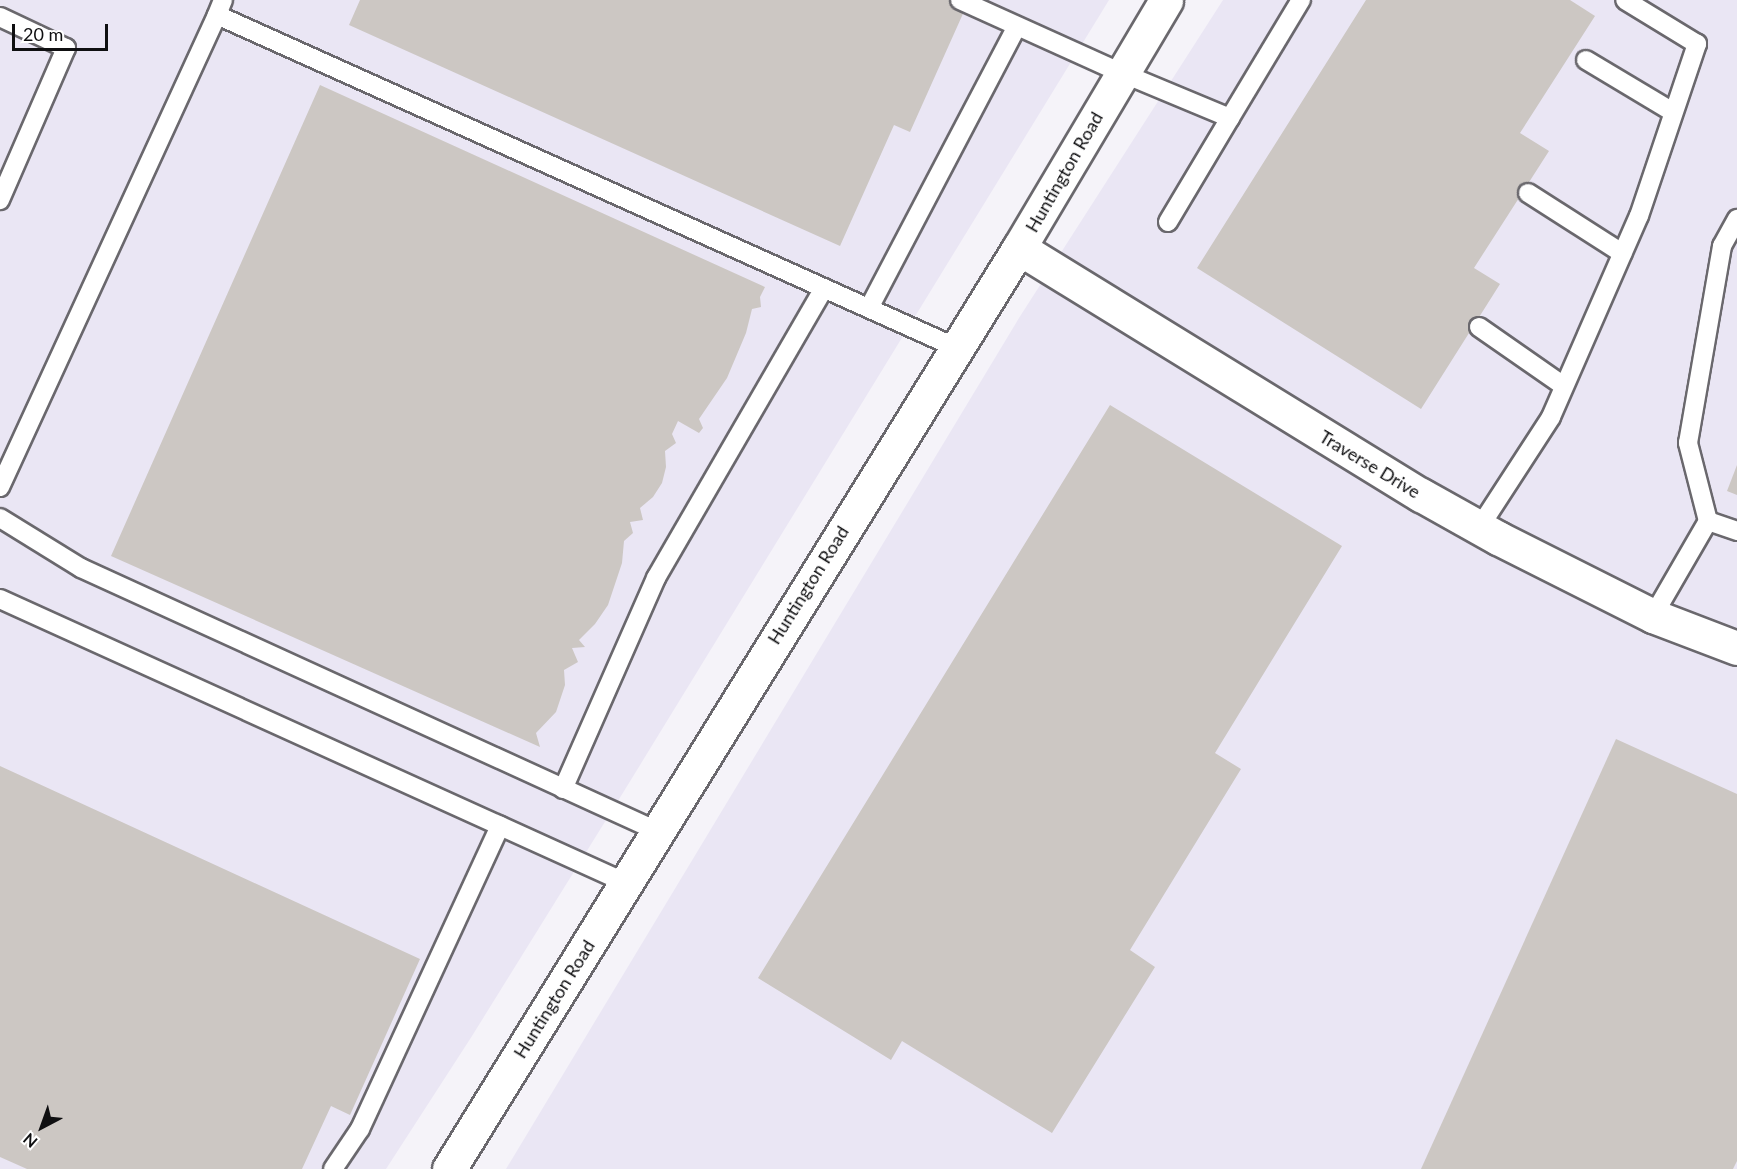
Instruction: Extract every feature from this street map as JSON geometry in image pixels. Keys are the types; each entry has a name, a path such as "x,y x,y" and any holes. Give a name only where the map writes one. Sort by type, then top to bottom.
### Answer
{"street":[{"name":"Huntington Road","path":"449,1169 1019,248 1166,0"},
{"name":"Traverse Drive","path":"1019,248 1411,489 1479,528 1653,616 1737,648"}],"lane":[{"path":"960,0 1122,73 1230,118"},
{"path":"1168,222 1301,0"},
{"path":"1479,528 1551,417 1638,216 1696,44 1625,0"},
{"path":"0,488 220,8 957,348"},
{"path":"0,17 66,48 0,200"},
{"path":"869,308 1017,26"},
{"path":"1586,60 1673,112"},
{"path":"1528,194 1622,253"},
{"path":"1653,616 1708,521 1688,444 1722,246 1737,219"},
{"path":"562,789 656,578 824,288"},
{"path":"1479,327 1564,386"},
{"path":"0,518 81,568 657,831"},
{"path":"1708,521 1737,531"},
{"path":"0,598 626,883"},
{"path":"333,1169 360,1129 500,826"}],"shaded area":[{"path":"0,0 1109,0 629,783 472,1036 386,1169 0,1169"},
{"path":"1223,0 1737,0 1737,1169 506,1169 1019,318"}],"building":[{"path":"360,0 951,0 966,7 910,132 894,125 840,246 349,25"},
{"path":"1366,0 1570,0 1595,16 1520,133 1549,151 1474,268 1500,284 1421,409 1197,268"},
{"path":"320,85 765,287 760,297 761,307 752,309 746,333 727,378 699,419 703,428 699,433 678,421 672,434 676,443 665,451 666,467 662,483 653,497 640,508 643,520 630,522 633,533 624,541 622,563 608,605 595,624 579,640 585,647 572,648 578,662 564,670 565,685 556,712 536,733 540,747 111,556"},
{"path":"1110,405 1342,546 1215,753 1241,769 1130,950 1155,967 1052,1133 902,1041 891,1060 758,978"},
{"path":"1737,465 1737,495 1727,491"},
{"path":"1616,739 1737,794 1737,1161 1733,1169 1421,1169"},
{"path":"0,766 420,959 350,1115 331,1106 302,1169 27,1169 0,1157"}]}
